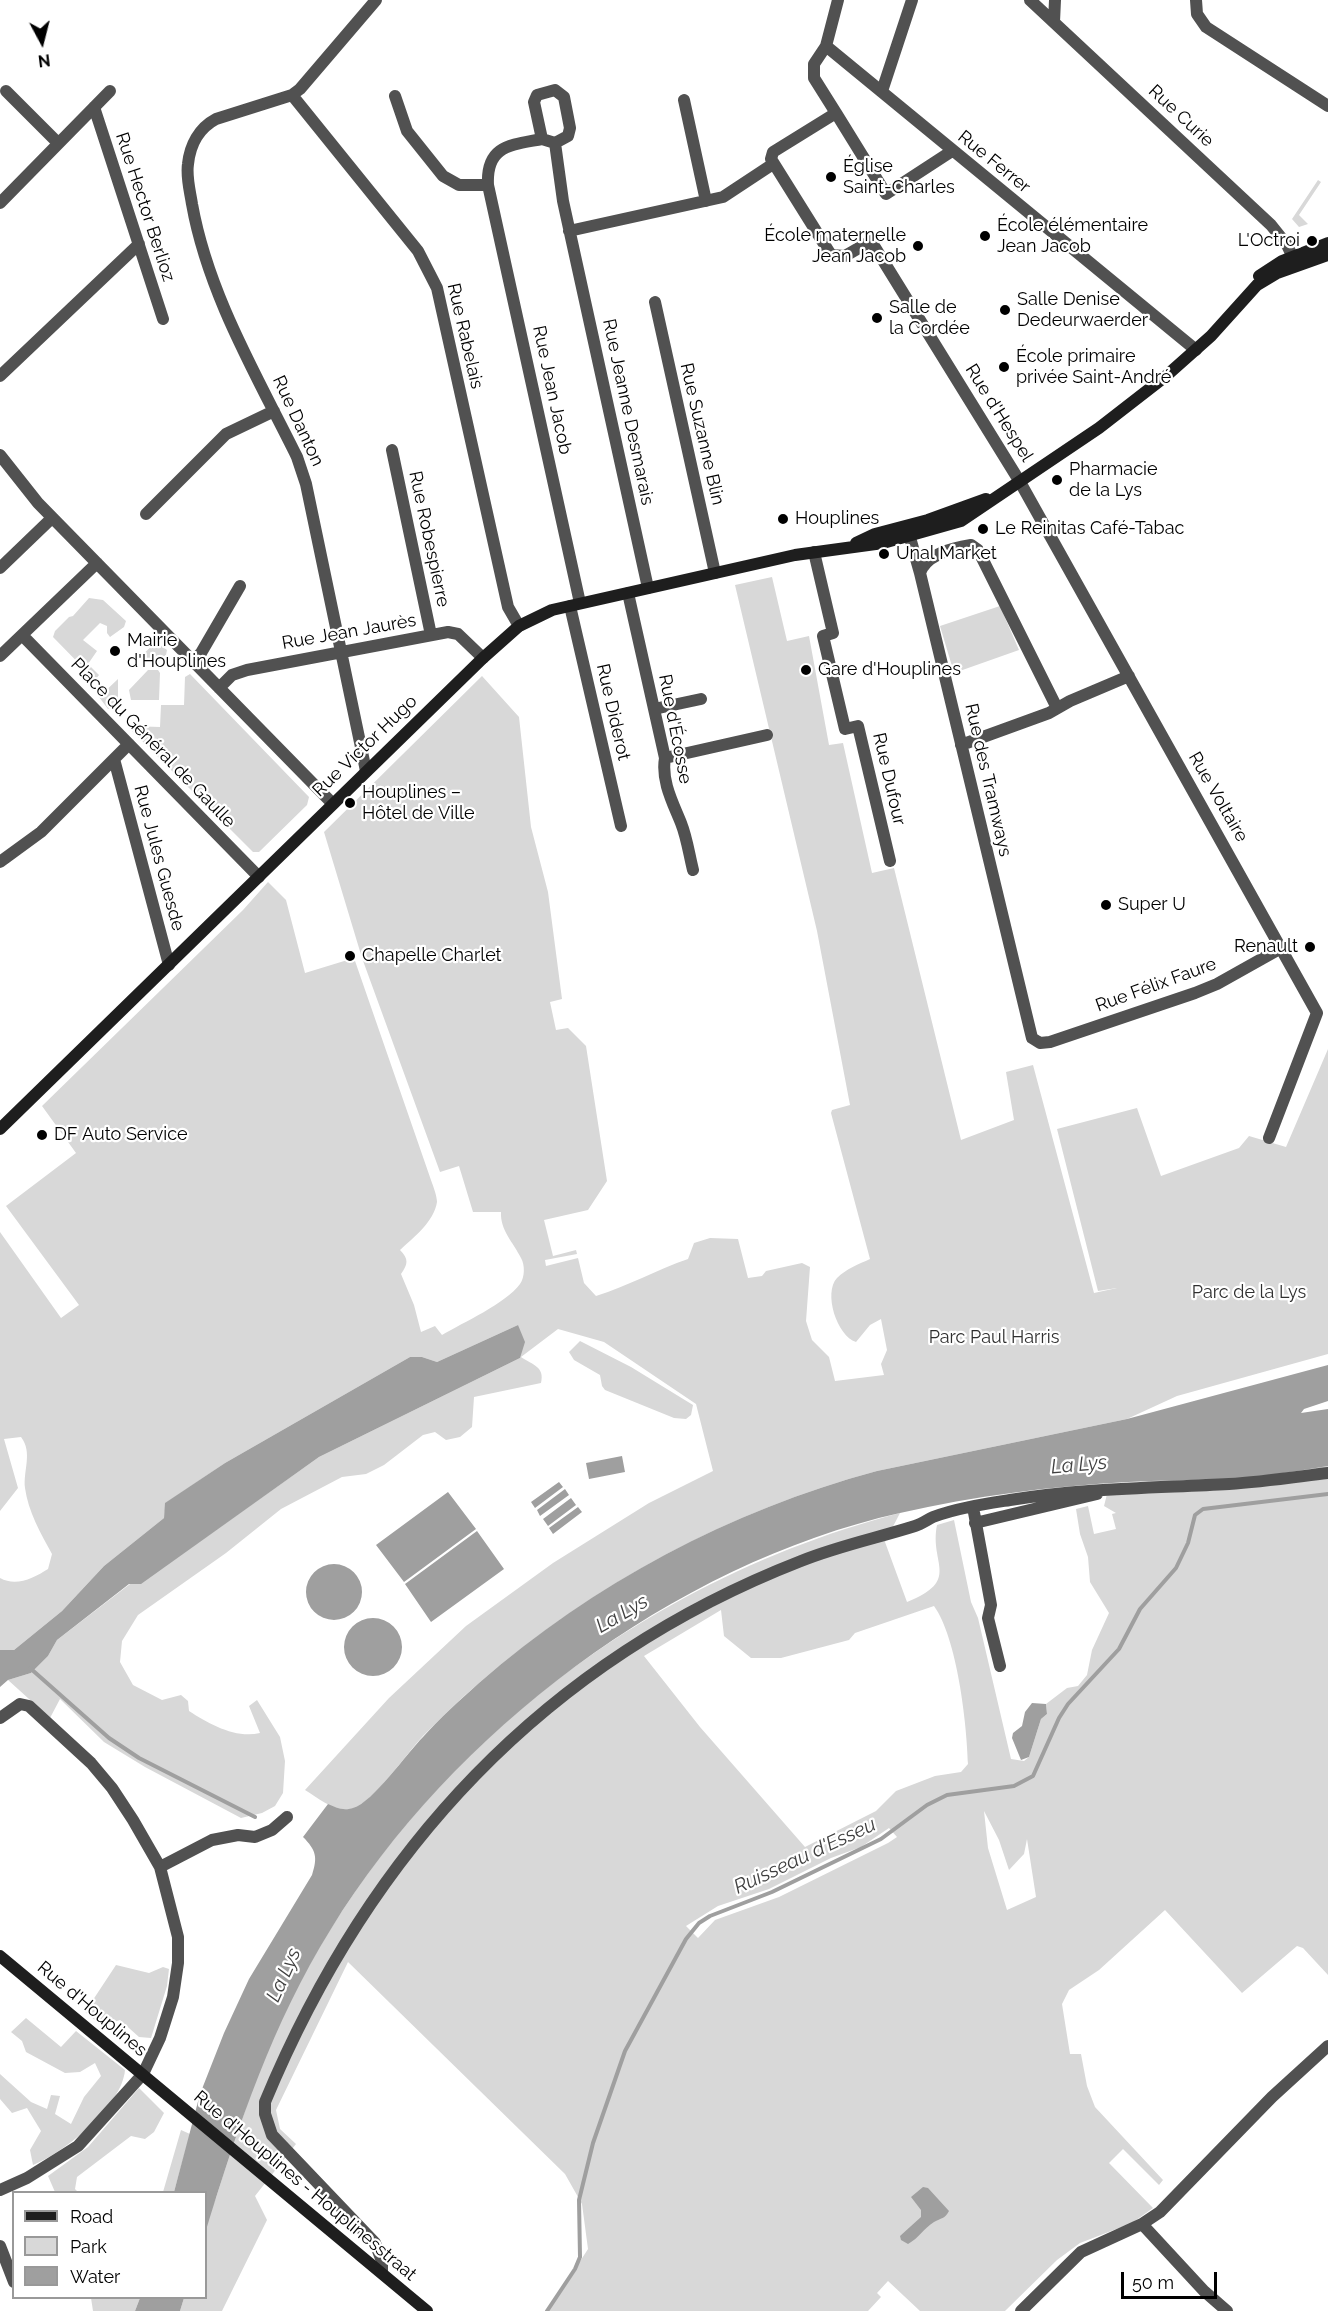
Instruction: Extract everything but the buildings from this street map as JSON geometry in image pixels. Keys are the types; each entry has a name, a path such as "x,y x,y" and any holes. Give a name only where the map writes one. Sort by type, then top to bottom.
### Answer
{"main road":[{"name":"Rue Victor Hugo","path":"0,1129 259,877 305,829 519,626 543,612 715,573 843,548 875,534 908,531 1004,491 1104,424 1196,350 1244,297 1266,279 1328,243"},
{"name":"Rue Victor Hugo","path":"1295,261 1328,255"},
{"name":"Rue d'Houplines","path":"0,1956 161,2090"},
{"name":"Rue d'Houplines - Houplinesstraat","path":"161,2090 427,2311"}],"street":[{"path":"292,95 305,84 376,0"},
{"path":"837,0 826,46 814,64 814,78 886,194 952,151"},
{"path":"882,91 912,0"},
{"name":"Rue Curie","path":"1030,0 1271,225 1295,261"},
{"path":"1054,22 1055,0"},
{"path":"1196,0 1197,14 1206,27 1328,106"},
{"name":"Rue Ferrer","path":"826,46 1196,350"},
{"path":"0,203 110,91"},
{"path":"395,96 407,131 444,176 459,185 488,184 488,169 497,152 513,144 542,139 555,143 568,136 570,128 564,97 559,91 542,93 535,98 542,139"},
{"path":"6,92 58,143"},
{"name":"Rue Danton","path":"292,95 216,119 200,132 192,145 187,170 198,235 214,285 306,484 366,771"},
{"name":"Rue Rabelais","path":"292,95 418,251 431,272 508,607 519,626"},
{"path":"684,100 706,201"},
{"name":"Rue Hector Berlioz","path":"94,107 163,319"},
{"path":"571,237 726,196 774,164 771,159 772,152 836,113"},
{"name":"Rue Jeanne Desmarais","path":"555,143 556,169 648,588"},
{"name":"Rue d'Hespel","path":"774,164 831,255 845,256 871,241 1020,482"},
{"name":"Rue Jean Jacob","path":"488,184 575,605"},
{"path":"0,376 139,244"},
{"name":"Rue Suzanne Blin","path":"654,302 715,573"},
{"path":"146,514 226,434 274,411"},
{"name":"Rue Robespierre","path":"392,450 431,635"},
{"path":"0,455 52,518 332,803"},
{"name":"Rue Voltaire","path":"1020,482 1283,947 1317,1013 1269,1138"},
{"path":"0,568 52,518"},
{"name":"Rue des Tramways","path":"908,531 920,573 1029,1033 1036,1041"},
{"path":"920,573 925,563 934,556 970,545 978,549 1057,708"},
{"name":"Rue Dufour","path":"814,552 833,633 823,636 843,719 846,729 858,726 890,861"},
{"path":"0,656 97,563"},
{"path":"193,661 201,653 240,586"},
{"name":"Rue d'Écosse","path":"628,593 665,758 664,771 672,807 682,825 693,870"},
{"name":"Rue Diderot","path":"575,605 621,826"},
{"name":"Rue Jean Jaurès","path":"219,688 239,672 448,632 458,634 483,658"},
{"name":"Place du Général de Gaulle","path":"22,635 259,877"},
{"path":"961,745 1057,708 1129,676"},
{"path":"654,710 701,699"},
{"path":"665,758 767,735"},
{"path":"0,862 42,832 129,744"},
{"name":"Rue Jules Guesde","path":"114,759 169,965"},
{"name":"Rue Félix Faure","path":"1036,1041 1050,1042 1218,984 1283,947"},
{"path":"382,2272 382,2261 375,2243 272,2135 265,2114 265,2102 312,1999 345,1942 418,1837 482,1767 530,1723 568,1692 671,1623 799,1561 861,1540 918,1525 940,1515 973,1507 1066,1492 1229,1484 1326,1473"},
{"path":"975,1523 1093,1497 1105,1489"},
{"path":"973,1507 991,1605 988,1618 1000,1666"},
{"path":"0,1718 20,1704 29,1706 91,1763 112,1788 160,1867 178,1937 172,1997 160,2038 142,2074 78,2146 27,2178 0,2190"},
{"path":"160,1867 212,1840 238,1835 255,1837 272,1830 287,1817"},
{"path":"1021,2311 1081,2252 1142,2224 1160,2212 1272,2097 1328,2046"},
{"path":"1142,2224 1203,2290 1227,2311"},
{"path":"0,2246 12,2277"}],"green space":[{"path":"1318,180 1321,182 1299,215 1308,224 1299,227 1292,219"},
{"path":"772,577 787,641 809,636 829,745 843,743 872,873 894,868 961,1140 1014,1120 1006,1072 1033,1065 1094,1293 1117,1288 1098,1291 1057,1129 1137,1108 1161,1176 1239,1148 1249,1136 1286,1147 1328,1049 1328,1354 1177,1396 1127,1419 877,1471 822,1487 717,1529 666,1554 617,1583 569,1613 523,1647 472,1689 423,1736 380,1787 362,1804 347,1809 328,1805 305,1790 389,1698 466,1626 553,1563 649,1503 713,1471 696,1404 604,1342 558,1329 521,1357 540,1370 541,1383 474,1397 472,1427 460,1437 446,1440 435,1432 423,1435 384,1465 366,1474 342,1477 281,1509 226,1553 138,1615 122,1641 120,1662 133,1685 162,1700 181,1695 188,1701 189,1711 214,1725 242,1734 260,1733 249,1706 257,1700 280,1737 285,1761 283,1793 275,1806 262,1813 241,1818 145,1767 104,1742 60,1699 50,1718 8,1680 31,1673 48,1656 57,1640 130,1584 141,1583 319,1457 520,1358 518,1325 437,1362 422,1357 410,1357 225,1463 166,1503 164,1518 104,1566 62,1611 14,1650 0,1650 0,1578 12,1582 37,1575 48,1569 52,1554 29,1505 25,1488 27,1455 25,1443 21,1437 4,1439 18,1488 0,1511 0,1232 61,1318 79,1305 6,1206 76,1153 42,1106 243,910 268,882 286,900 305,973 354,958 434,1187 437,1202 432,1216 400,1250 406,1262 401,1274 414,1305 421,1332 435,1326 442,1335 505,1299 522,1281 524,1271 522,1261 505,1230 501,1212 473,1212 459,1166 440,1172 362,958 324,832 482,676 519,717 531,827 548,892 562,999 550,1002 556,1030 568,1028 586,1046 607,1181 588,1210 544,1220 553,1256 576,1250 577,1254 545,1260 546,1266 578,1258 584,1283 596,1296 688,1259 694,1243 710,1238 738,1239 748,1278 762,1276 766,1271 802,1263 810,1267 806,1321 812,1340 829,1357 835,1381 884,1375 881,1364 887,1350 881,1319 870,1325 856,1342 843,1332 832,1303 831,1293 837,1278 848,1269 870,1259 831,1113 832,1110 850,1105 817,931 735,585"},
{"path":"89,598 103,600 126,621 124,627 110,637 107,633 107,626 100,623 83,640 97,651 88,664 99,675 95,680 53,637 55,631"},
{"path":"1000,606 1019,650 954,673 940,626"},
{"path":"156,642 167,650 166,655 157,661 138,659"},
{"path":"148,670 158,670 160,673 159,700 131,700 129,690"},
{"path":"190,674 309,797 307,805 259,852 253,852 129,728 131,726 160,727 161,705 184,705 185,677"},
{"path":"118,679 118,702 108,709 99,697"},
{"path":"580,1341 631,1367 693,1405 691,1415 686,1419 674,1418 605,1390 600,1375 574,1360 569,1352"},
{"path":"1328,1466 1328,1975 1303,1948 1297,1946 1242,1993 1165,1910 1099,1970 1069,1990 1062,2004 1070,2054 1081,2054 1087,2086 1095,2107 1163,2180 1159,2185 1123,2149 1109,2163 1153,2208 1132,2223 1080,2243 1057,2260 1005,2311 920,2311 888,2281 877,2293 881,2297 868,2311 548,2311 588,2249 582,2204 565,2174 348,1962 276,2110 280,2129 296,2144 255,2196 267,2220 222,2311 180,2311 184,2299 207,2299 207,2226 209,2218 246,2108 291,2001 349,1901 419,1810 499,1729 588,1657 686,1597 790,1549 900,1513 885,1542 907,1602 924,1594 934,1586 939,1578 937,1525 954,1520 971,1602 978,1618 1011,1759 1024,1761 1029,1757 1041,1719 1047,1714 1046,1704 1067,1688 1078,1686 1087,1675 1092,1650 1109,1613 1090,1582 1088,1557 1080,1534 1076,1509 1088,1506 1094,1534 1116,1529 1112,1514 1116,1513 1104,1506 1107,1494","holes":["934,1606 942,1620 955,1659 966,1727 968,1764 961,1772 935,1776 896,1791 876,1811 805,1847 700,1727 644,1656 721,1610 724,1636 751,1658 781,1658 849,1640 855,1633","984,1811 999,1840 1009,1870 1024,1854 1027,1839 1036,1897 1007,1910 988,1848","889,1828 897,1837 888,1843 779,1897 715,1920 698,1938 686,1926 718,1906 769,1889 831,1858 861,1847"]},
{"path":"116,1965 149,1973 163,1967 169,1969 167,1986 151,2038 139,2037 120,2020 102,2026 85,2012"},
{"path":"26,2018 61,2047 76,2031 125,2070 114,2098 90,2126 60,2150 33,2165 30,2150 41,2131 27,2108 12,2113 0,2099 0,2074 31,2102 47,2109 51,2095 60,2096 55,2114 71,2124 84,2097 101,2076 95,2063 80,2072 65,2073 26,2052 22,2041 11,2032"},
{"path":"139,2088 164,2113 154,2132 145,2139 131,2136 77,2177 75,2189 77,2191 55,2191 48,2176 88,2147"},
{"path":"181,2130 190,2134 174,2191 163,2191"},
{"path":"91,2299 140,2299 135,2311 93,2311"}],"water":[{"path":"518,1325 525,1342 520,1358 319,1457 141,1584 129,1584 57,1640 48,1656 31,1673 8,1680 0,1687 0,1650 14,1650 62,1611 104,1566 164,1518 165,1503 225,1463 410,1357 422,1357 437,1362"},
{"name":"La Lys","path":"1328,1365 1328,1401 1304,1409 1301,1413 1328,1409 1328,1466 1231,1479 1139,1481 1042,1489 900,1513 815,1537 732,1572 652,1615 576,1666 504,1724 439,1788 381,1857 331,1929 291,2001 274,2038 244,2113 207,2227 207,2191 174,2191 200,2094 224,2033 249,1979 312,1875 315,1854 303,1837 328,1804 340,1809 349,1809 361,1804 457,1703 523,1647 569,1613 616,1583 716,1529 822,1487 877,1471 1127,1419"},
{"path":"622,1456 625,1472 589,1479 586,1463"},
{"path":"559,1482 563,1487 535,1508 531,1502"},
{"path":"565,1489 569,1495 540,1516 537,1510"},
{"path":"448,1492 476,1529 404,1582 376,1545"},
{"path":"571,1498 576,1505 548,1526 543,1519"},
{"path":"578,1507 582,1512 553,1534 549,1528"},
{"path":"477,1531 504,1569 431,1622 405,1584"},
{"path":"334,1564 345,1566 354,1572 360,1581 362,1592 360,1603 354,1612 345,1618 334,1620 323,1618 314,1612 308,1603 306,1592 308,1581 314,1572 323,1566"},
{"path":"367,1618 379,1618 394,1626 402,1641 402,1653 394,1668 379,1676 367,1676 352,1668 344,1653 344,1641 352,1626"},
{"path":"1032,1703 1046,1704 1047,1714 1041,1719 1029,1757 1021,1760 1012,1738 1013,1733 1022,1726 1025,1712"},
{"path":"923,2187 928,2188 949,2211 908,2244 901,2240 900,2236 921,2217 921,2210 911,2197"},
{"path":"140,2299 184,2299 180,2311 135,2311"}],"waterway":[{"name":"Ruisseau d'Esseu","path":"547,2311 575,2269 580,2257 579,2200 593,2143 625,2051 686,1939 699,1923 710,1916 772,1892 881,1839 927,1805 947,1795 1014,1786 1033,1776 1059,1718 1068,1704 1119,1649 1140,1609 1176,1568 1188,1543 1195,1515 1203,1509 1328,1494"},
{"path":"30,1668 109,1738 139,1758 255,1817"}],"place":[{"name":"Église Saint-Charles","path":"831,177"},
{"name":"École élémentaire Jean Jacob","path":"985,236"},
{"name":"L'Octroi","path":"1312,241"},
{"name":"École maternelle Jean Jacob","path":"918,246"},
{"name":"Salle Denise Dedeurwaerder","path":"1005,310"},
{"name":"Salle de la Cordée","path":"877,318"},
{"name":"École primaire privée Saint-André","path":"1004,367"},
{"name":"Pharmacie de la Lys","path":"1057,480"},
{"name":"Houplines","path":"783,519"},
{"name":"Le Reinitas Café-Tabac","path":"983,529"},
{"name":"Unal Market","path":"884,554"},
{"name":"Mairie d'Houplines","path":"115,651"},
{"name":"Gare d'Houplines","path":"806,670"},
{"name":"Houplines – Hôtel de Ville","path":"350,803"},
{"name":"Super U","path":"1106,905"},
{"name":"Renault","path":"1310,947"},
{"name":"Chapelle Charlet","path":"350,956"},
{"name":"DF Auto Service","path":"42,1135"}],"park label":[{"name":"Parc de la Lys","path":"1249,1293"},
{"name":"Parc Paul Harris","path":"994,1338"}]}
